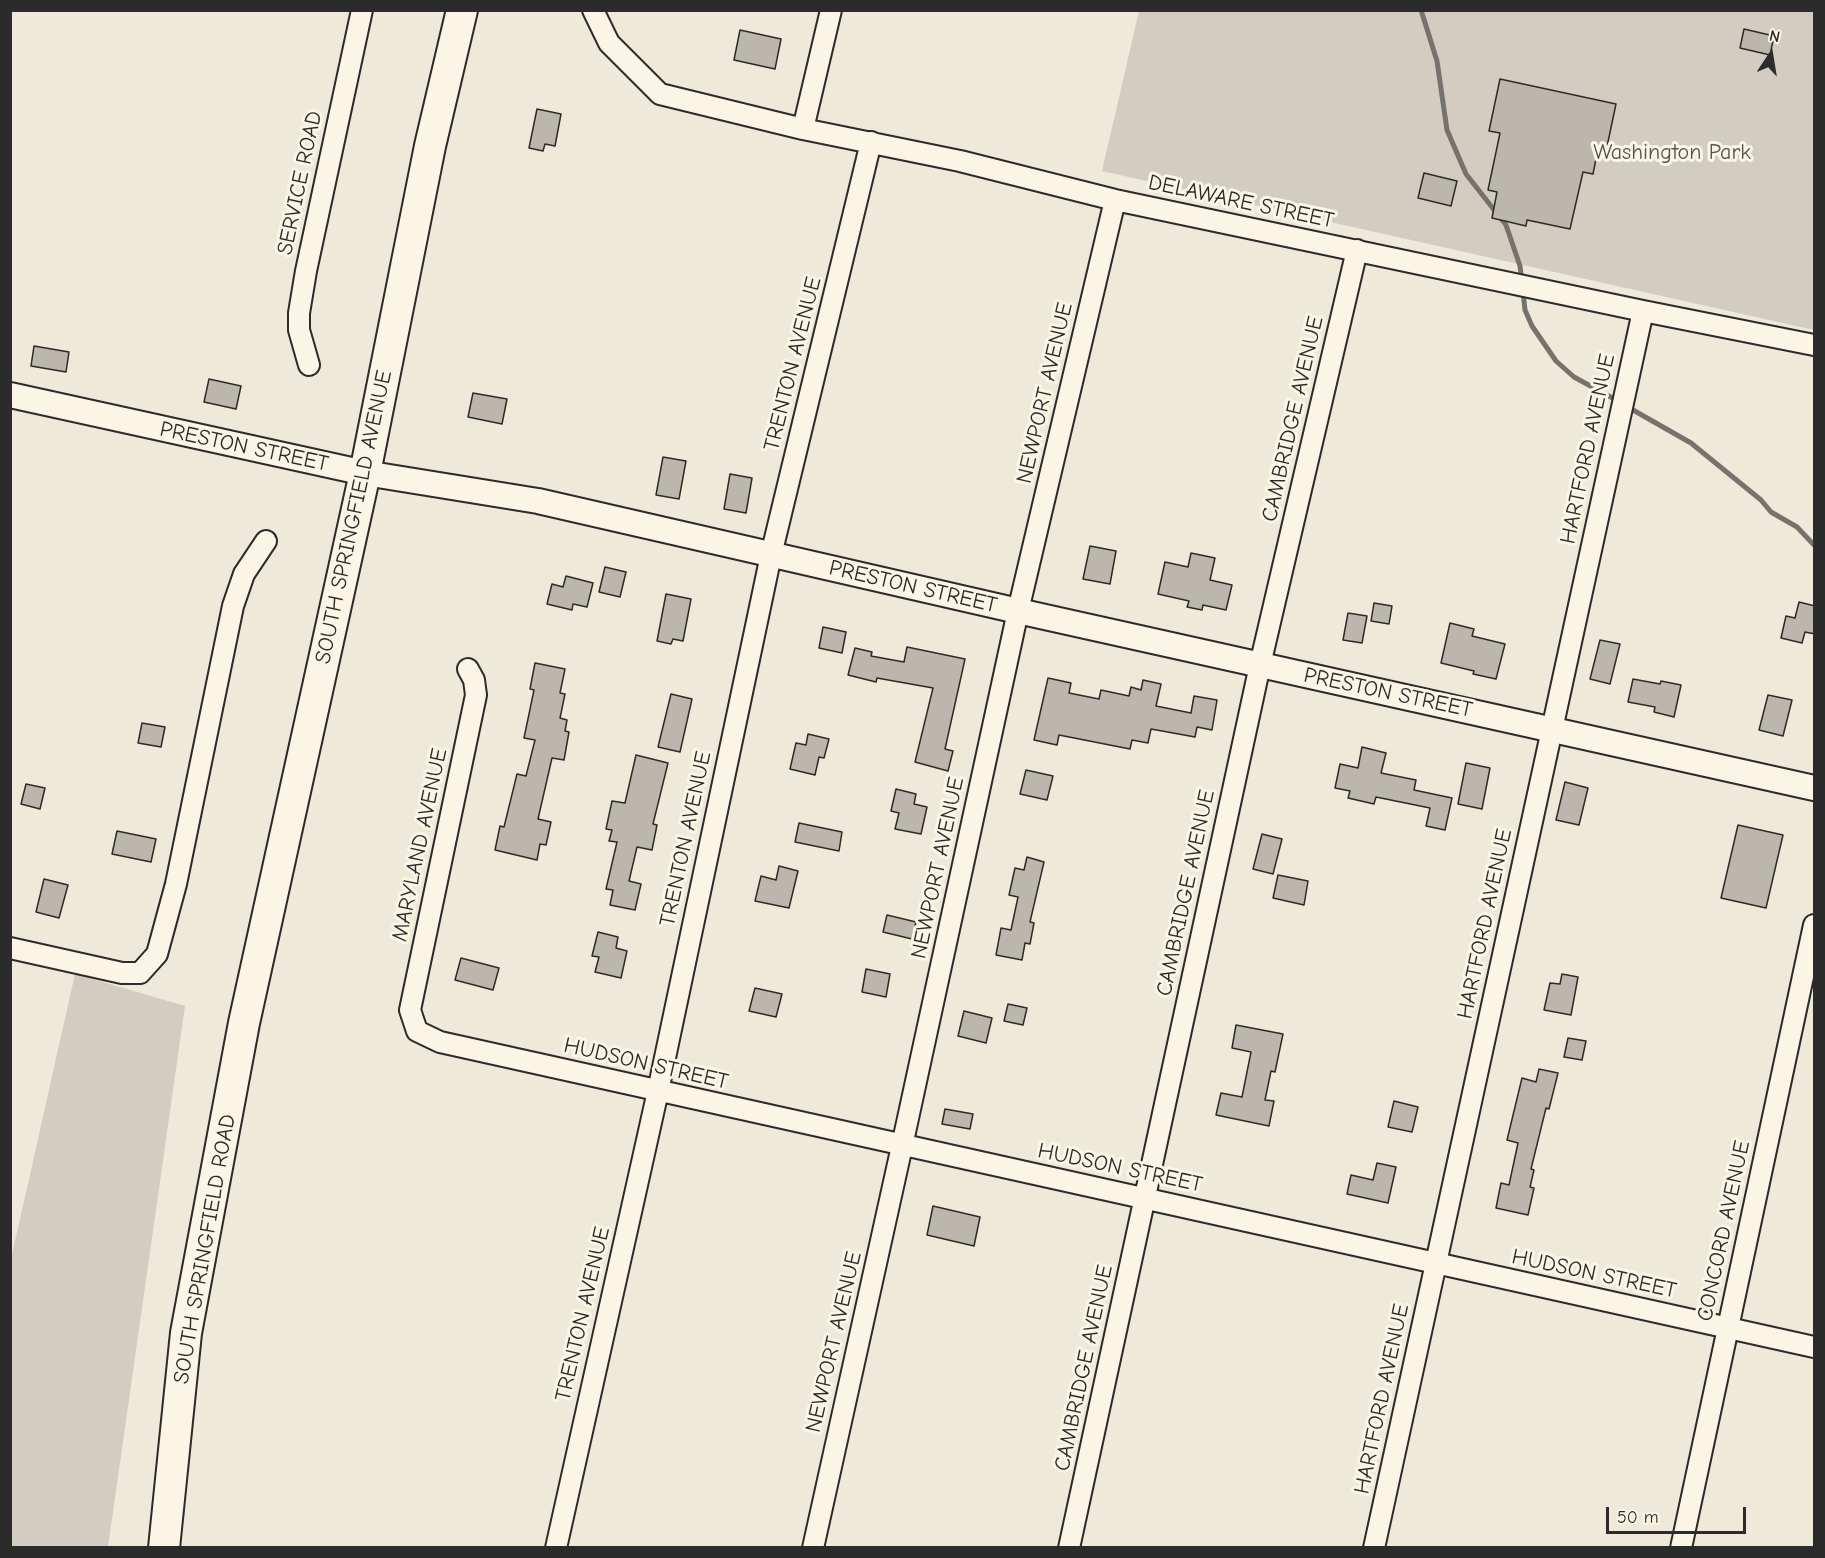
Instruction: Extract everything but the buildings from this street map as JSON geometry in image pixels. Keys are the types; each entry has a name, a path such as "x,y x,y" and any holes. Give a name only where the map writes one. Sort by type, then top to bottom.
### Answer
{"main road":[{"name":"SOUTH SPRINGFIELD AVENUE","path":"244,1023 365,474 430,146 462,10"},
{"name":"SOUTH SPRINGFIELD ROAD","path":"164,1548 186,1333 244,1023"}],"street":[{"name":"SERVICE ROAD","path":"309,365 299,330 299,313 362,10"},
{"name":"DELAWARE STREET","path":"593,10 609,43 660,94 803,129 960,161 1115,200 1815,345"},
{"path":"803,129 831,10"},
{"name":"TRENTON AVENUE","path":"556,1548 657,1091 771,555 871,142"},
{"name":"NEWPORT AVENUE","path":"813,1548 1018,611 1115,200"},
{"name":"CAMBRIDGE AVENUE","path":"1069,1548 1260,665 1357,250"},
{"name":"HARTFORD AVENUE","path":"1374,1548 1643,311"},
{"name":"PRESTON STREET","path":"10,395 365,474 538,501 1018,611 1815,788"},
{"path":"10,948 122,973 140,973 157,954 176,884 233,606 244,574 266,540"},
{"name":"MARYLAND AVENUE","path":"417,1031 410,1010 476,694 474,680 468,669"},
{"name":"CONCORD AVENUE","path":"1681,1548 1815,925"},
{"name":"HUDSON STREET","path":"417,1031 440,1042 1815,1347"}],"green space":[{"name":"Washington Park","path":"1139,11 1814,11 1814,330 1102,171"},
{"path":"75,974 185,1006 108,1547 11,1547 11,1259"}],"waterway":[{"path":"1421,10 1437,61 1447,130 1466,174 1506,225 1520,266 1522,282"},
{"path":"1523,291 1525,310 1532,326 1556,361 1574,377 1618,401"},
{"path":"1626,406 1691,443 1761,500 1771,512 1797,527 1814,545"}]}
